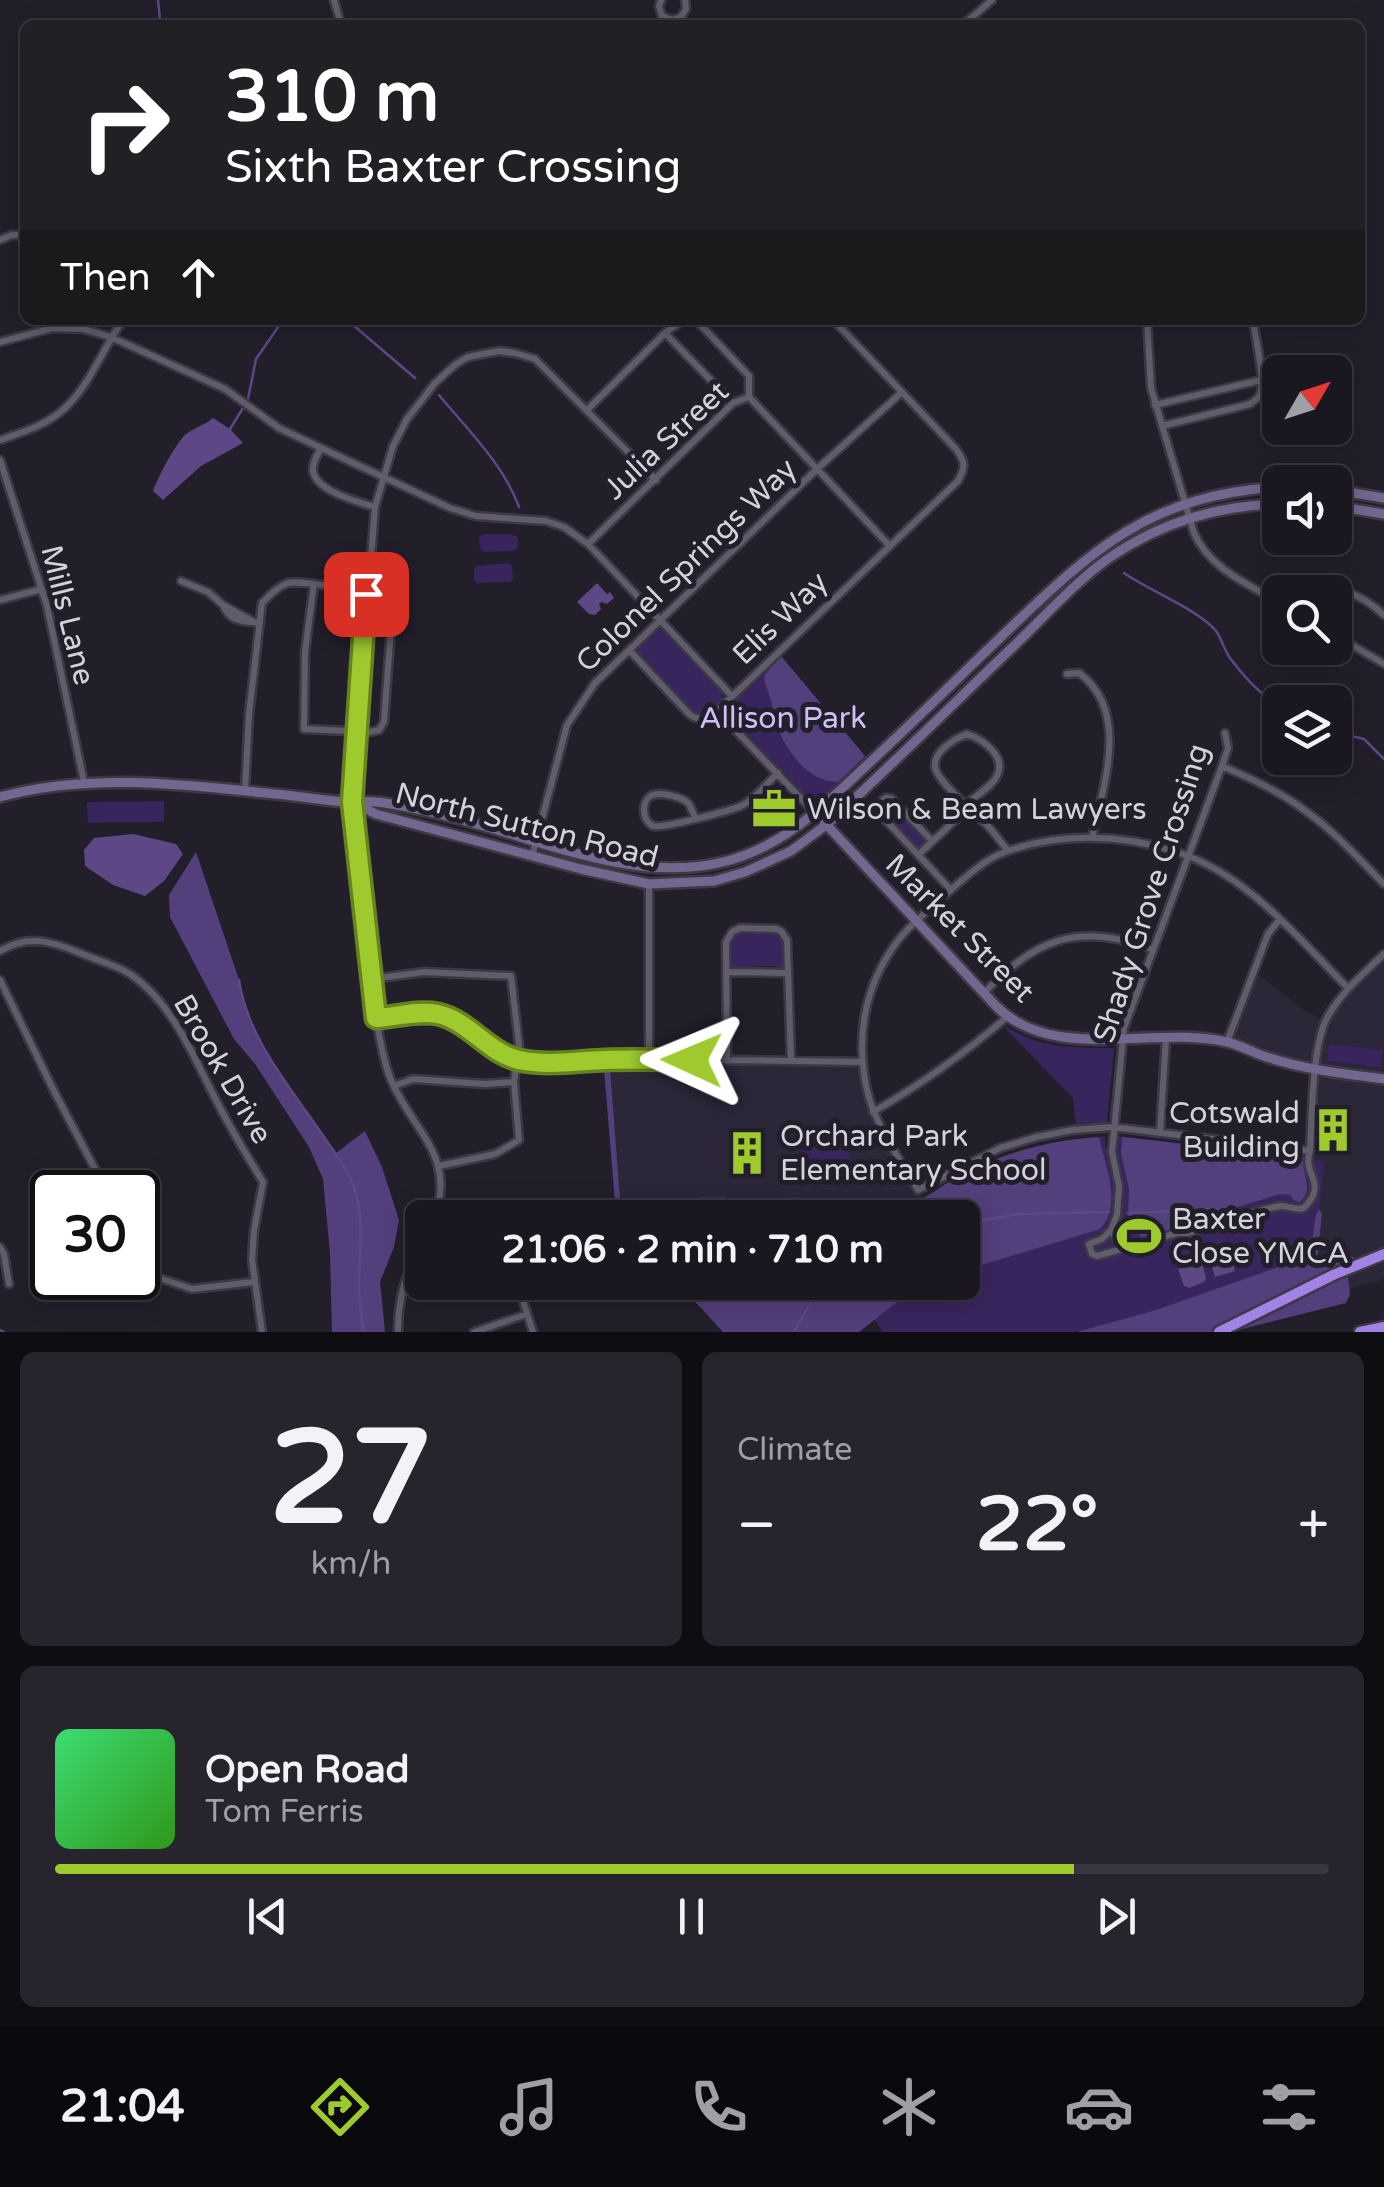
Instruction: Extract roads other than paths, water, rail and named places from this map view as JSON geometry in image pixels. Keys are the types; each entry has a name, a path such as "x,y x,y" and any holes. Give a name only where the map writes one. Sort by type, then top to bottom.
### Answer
{"highway":[{"path":"1219,1332 1384,1254"},
{"path":"1360,1332 1384,1327"}],"main road":[{"name":"North Sutton Road","path":"0,797 33,789 109,782 377,802 640,866 717,864 754,852 815,813 1068,572 1112,539 1185,504 1228,492 1262,489"},
{"path":"1352,493 1384,498"},
{"name":"North Sutton Road","path":"352,802 376,814 649,884 714,881 746,872 791,851 826,825 1104,562 1171,524 1237,507 1262,505"},
{"path":"1352,509 1384,514"},
{"name":"Market Street","path":"815,813 984,994 1007,1017 1029,1030 1052,1036 1227,1042 1315,1070 1384,1079"}],"street":[{"path":"661,0 662,16 672,20 681,17 686,9 685,0"},
{"path":"969,20 992,0"},
{"path":"0,440 41,425 66,408 119,325"},
{"path":"587,410 676,325"},
{"name":"Julia Street","path":"588,544 733,403 749,397 749,376 701,325"},
{"path":"838,325 901,393"},
{"path":"1146,325 1155,405 1200,547 1212,560 1262,592"},
{"path":"1162,426 1250,404 1262,393 1254,325"},
{"path":"0,342 53,328 83,329 111,337 225,389 279,428 450,508 476,516 546,521 564,527 588,544 732,696"},
{"path":"665,333 733,403"},
{"path":"440,1200 442,1189 432,1150 394,1086 386,1064 376,1018 352,802 366,594 375,507 383,475 407,419 444,373 468,357 499,351 535,359 656,480"},
{"path":"1155,405 1261,380"},
{"name":"Colonel Springs Way","path":"532,856 567,725 594,683 901,393"},
{"name":"Elis Way","path":"717,711 965,470 964,460 956,449 901,393"},
{"path":"749,397 888,545"},
{"path":"321,448 312,466 319,484 375,507"},
{"name":"Mills Lane","path":"0,460 42,590 84,782"},
{"path":"182,580 208,592 234,615 256,622"},
{"path":"245,791 256,622 262,603 288,583 314,584 366,594 384,599 390,606 384,722 374,732 307,731 303,726 305,652 314,584"},
{"path":"0,600 42,590"},
{"path":"1352,594 1384,615"},
{"path":"1352,644 1384,662"},
{"path":"628,650 693,718 704,718 717,711 815,813"},
{"path":"1068,674 1080,673 1089,682 1103,706 1109,727 1109,759 1092,838"},
{"name":"Shady Grove Crossing","path":"1111,1230 1117,1215 1119,1186 1112,1152 1122,1038 1222,766 1228,748 1225,732"},
{"path":"918,855 968,806 996,778 998,758 984,743 966,734 939,754 934,765 936,773 968,806 1008,851"},
{"path":"1222,766 1270,788 1308,812 1384,884"},
{"path":"695,818 690,805 682,799 658,794 645,801 647,821 665,827 744,804 778,773"},
{"path":"932,841 892,799 879,803 878,812 951,890"},
{"path":"1310,1151 1113,1127 1072,1130 986,1154 918,1190 872,1112 862,1062 864,1012 878,971 902,935 984,864 1008,851 1052,840 1092,838 1140,843 1188,856 1233,880 1261,900 1348,988"},
{"path":"649,884 650,1060"},
{"path":"1227,1042 1268,934 1280,919"},
{"path":"727,1062 728,936 740,928 782,931 788,945 791,1061"},
{"path":"984,994 1019,960 1045,944 1104,935 1152,949"},
{"name":"Brook Drive","path":"0,951 32,938 56,943 129,974 158,1000 264,1182 252,1260 262,1332"},
{"path":"1125,1248 1111,1230 1102,1240 1089,1244 1092,1254 1097,1256 1284,1205 1304,1208 1315,1185 1307,1160 1315,1070 1324,1022 1348,988 1384,954"},
{"path":"372,979 424,972 511,976 519,1045 514,1082 518,1140 495,1154 438,1166"},
{"path":"727,972 788,973"},
{"path":"0,980 95,1170"},
{"path":"376,1018 438,1014 516,1059 548,1064 650,1060 862,1062"},
{"path":"872,1112 972,1046 1007,1017"},
{"path":"1160,1132 1166,1038"},
{"path":"394,1086 414,1079 514,1082"},
{"path":"0,1247 9,1284"},
{"path":"160,1278 192,1290 254,1282"},
{"path":"398,1332 400,1293 405,1279"},
{"path":"523,1300 533,1332"},
{"path":"474,1332 527,1314"}],"waterway":[{"path":"158,0 160,20"},
{"path":"248,399 256,359 280,325"},
{"path":"353,325 415,378"},
{"path":"439,395 494,462 519,507"},
{"path":"230,429 243,408"},
{"path":"1124,573 1208,623 1241,672 1262,693"},
{"path":"1352,736 1364,739 1384,759"},
{"path":"239,980 260,1041 354,1187 360,1224 363,1332"},
{"path":"1128,1213 1218,1209"},
{"path":"980,1221 1020,1214 1109,1212"},
{"path":"794,1332 812,1300"},
{"path":"0,1330 4,1332"}],"place":[{"name":"Wilson & Beam Lawyers","path":"774,809"},
{"name":"Cotswald Building","path":"1333,1130"},
{"name":"Orchard Park Elementary School","path":"747,1153"},
{"name":"Baxter Close YMCA","path":"1139,1236"}],"park label":[{"name":"Allison Park","path":"783,718"}]}
